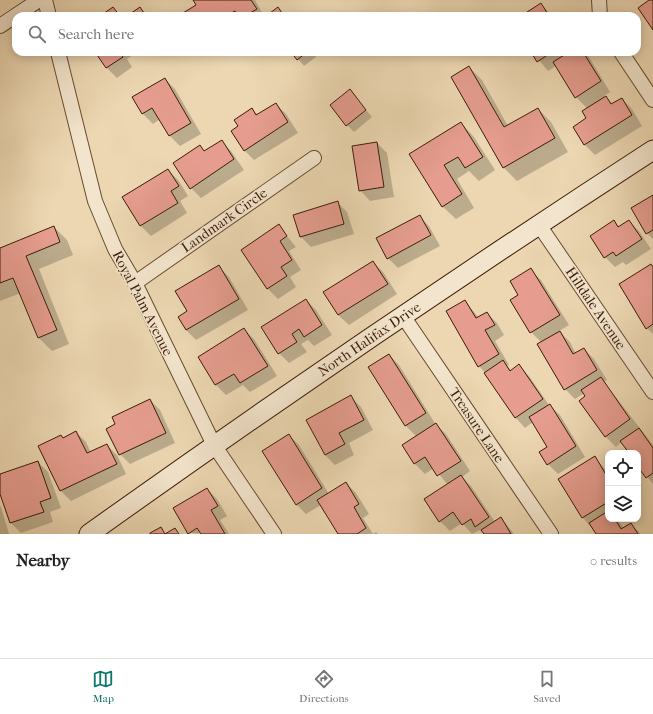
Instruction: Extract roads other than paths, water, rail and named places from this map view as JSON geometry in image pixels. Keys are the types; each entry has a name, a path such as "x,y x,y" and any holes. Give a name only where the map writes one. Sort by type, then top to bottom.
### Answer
{"street":[{"path":"21,12 39,0"},
{"path":"45,0 48,12"},
{"path":"599,0 600,12"},
{"path":"0,26 12,18"},
{"name":"Royal Palm Avenue","path":"59,56 95,201 115,249 135,283 214,445 274,534"},
{"path":"624,56 653,100"},
{"name":"North Halifax Drive","path":"89,534 214,445 403,316 539,224 653,150"},
{"name":"Landmark Circle","path":"135,283 314,158"},
{"name":"Hilldale Avenue","path":"539,224 653,392"},
{"name":"Treasure Lane","path":"403,316 551,534"}]}
